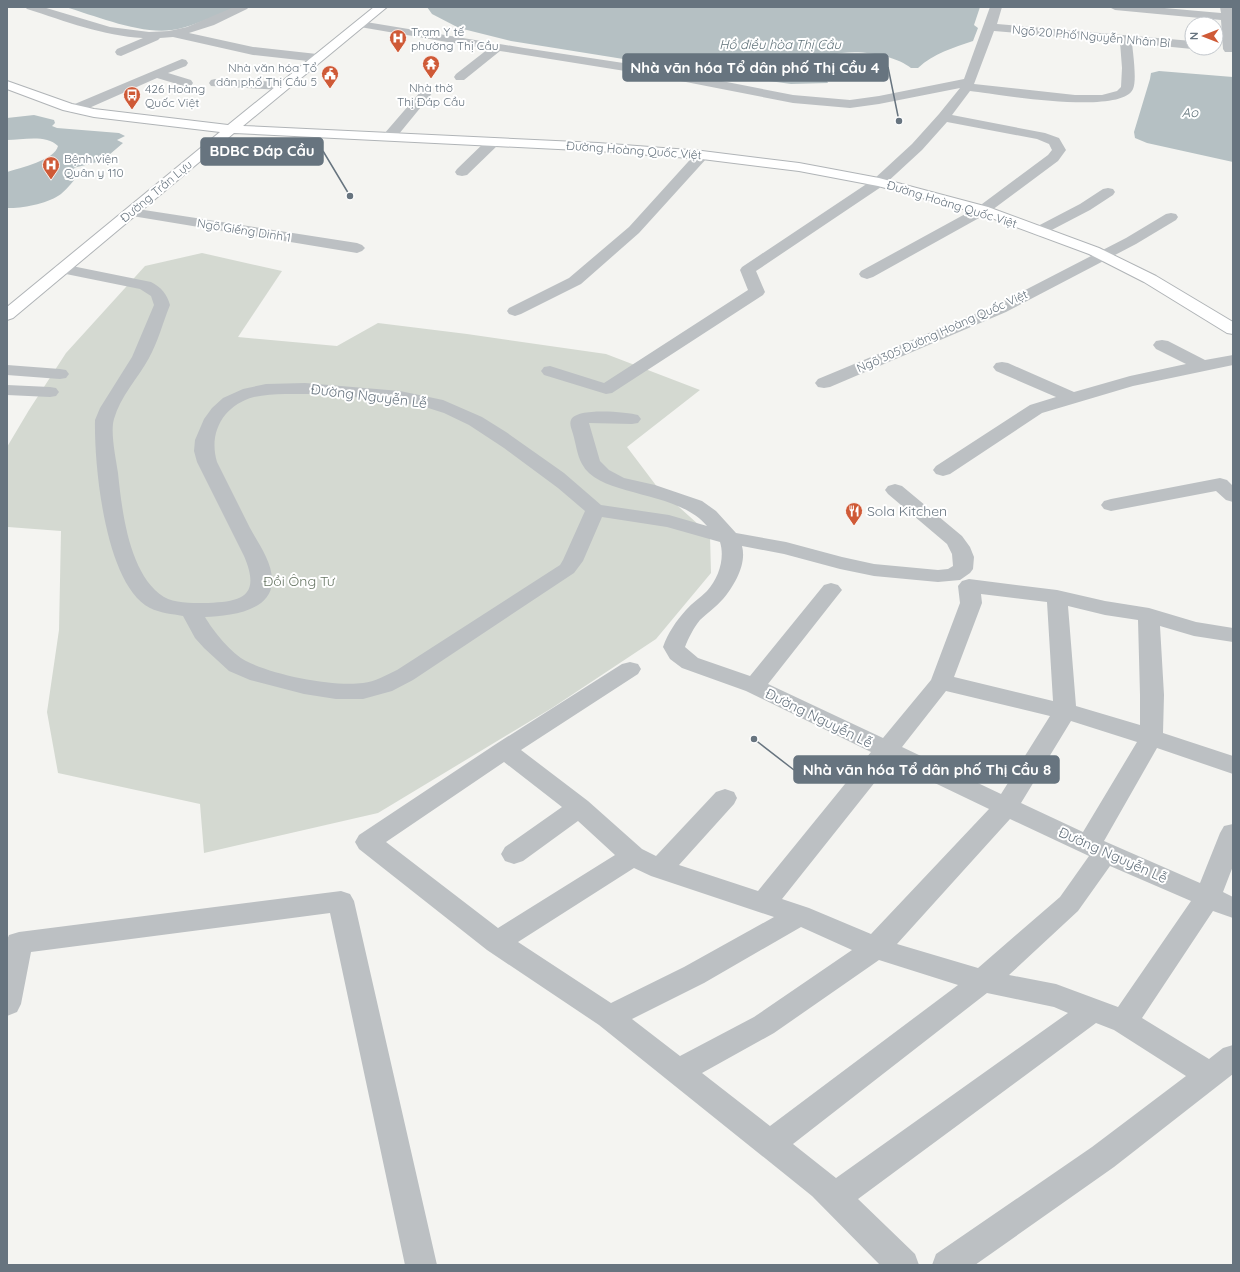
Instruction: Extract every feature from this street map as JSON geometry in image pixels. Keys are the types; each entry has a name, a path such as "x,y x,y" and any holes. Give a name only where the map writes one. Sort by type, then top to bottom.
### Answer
{"main road":[{"name":"Đường Trần Lựu","path":"7,315 317,58 381,7"},
{"name":"Đường Hoàng Quốc Việt","path":"7,85 75,109 94,113 231,129 598,147 702,155 799,167 879,182 983,210 1102,255 1150,279 1232,326"}],"street":[{"path":"31,7 119,33 135,36 168,34 190,30 243,7"},
{"path":"550,371 606,389 757,292 748,270 879,182 917,147 944,117 968,84 996,7"},
{"path":"1116,7 1226,12 1231,49"},
{"path":"360,24 497,48 650,71 793,99 815,102 856,103 968,84 1075,98 1102,99 1112,97 1121,94 1126,88 1128,68 1126,39"},
{"name":"Ngõ 20 Phố Nguyễn Nhân Bỉ","path":"990,27 1184,44"},
{"path":"121,52 168,34 253,51 317,58"},
{"path":"460,77 497,48"},
{"path":"75,109 182,63"},
{"path":"226,69 211,86 283,86"},
{"path":"157,74 187,82"},
{"path":"389,137 426,93"},
{"path":"867,274 983,210 1053,158 1059,150 1054,141 1040,136 944,117"},
{"path":"462,172 492,142"},
{"path":"515,311 575,281 634,230 702,155"},
{"path":"1039,231 1085,207 1108,192"},
{"name":"Ngõ Giếng Dinh 1","path":"131,212 357,248"},
{"name":"Ngõ 305 Đường Hoàng Quốc Việt","path":"824,383 1000,309 1131,241 1171,217"},
{"name":"Đường Nguyễn Lễ","path":"62,269 145,285 156,291 161,298 162,305 145,348 109,408 104,420 104,432 115,521 120,540 136,580 158,602 176,608 192,610 239,606 250,601 259,593 262,583 256,560 207,462 203,448 205,437 215,416 224,406 236,398 255,392 299,388 348,391 419,400 437,404 495,433 582,496 594,510"},
{"path":"1162,345 1203,366"},
{"path":"943,470 1036,409 1130,381 1233,360"},
{"path":"1002,367 1072,398"},
{"path":"7,370 60,374"},
{"path":"7,390 50,392"},
{"path":"632,419 600,416 586,417 580,420 580,427 591,463 602,474 618,482 648,489 695,505 709,515 729,538"},
{"path":"1111,505 1220,484 1233,496"},
{"path":"192,610 203,633 237,666 258,675 304,686 336,691 363,691 384,686 405,675 567,569 573,562 594,510 669,522 729,538 786,548 840,563 880,571 938,576 953,575 963,569 964,560 961,550 955,540 895,490"},
{"name":"Đường Nguyễn Lễ","path":"729,538 733,552 728,575 716,595 693,615 679,634 674,647 678,654 690,662 754,686 1097,849 1233,908"},
{"path":"764,903 941,682 971,603 969,586 1057,597 1105,608 1149,615 1194,629 1233,635"},
{"path":"754,686 831,590"},
{"path":"678,1072 764,1025 875,948 903,920 1006,807 1065,711 1057,597"},
{"path":"770,1144 983,981 1070,904 1151,738 1152,695 1149,615"},
{"path":"630,669 504,750 368,842 497,942 609,1017 770,1144 823,1186 903,1265"},
{"path":"941,682 1089,717 1233,765"},
{"path":"504,750 579,807 633,856 660,869 800,915 875,948 983,981 1056,996 1124,1022 1210,1075"},
{"path":"660,869 725,798"},
{"path":"514,854 579,807"},
{"path":"1124,1022 1208,897 1233,833"},
{"path":"497,942 633,856"},
{"path":"7,1004 19,943 341,901 421,1265"},
{"path":"609,1017 694,975 800,915"},
{"path":"835,1197 1093,1010"},
{"path":"948,1265 1103,1157 1233,1057"}],"green space":[{"name":"Đồi Ông Tư","path":"202,253 282,271 238,337 337,346 378,323 606,354 700,390 627,447 658,488 710,535 711,573 656,639 552,708 378,813 204,853 200,804 58,773 47,712 59,630 61,531 8,527 7,447 66,353 145,266"}],"water":[{"path":"65,7 237,7 196,24 182,28 154,30 108,21"},
{"name":"Hồ điều hòa Thị Cầu","path":"427,7 980,7 974,25 978,28 973,41 937,55 918,68 911,68 902,62 876,54 847,52 821,59 812,66 816,76 827,81 828,83 791,84 717,74 511,41 459,28 432,14"},
{"name":"Ao","path":"1159,71 1233,77 1233,162 1147,143 1135,138 1134,132 1151,73"},
{"path":"34,115 54,120 55,123 52,126 57,128 119,133 125,136 117,140 123,143 109,155 94,163 73,168 80,173 61,194 50,200 35,205 20,208 7,208 7,172 28,166 44,159 51,155 58,146 53,142 41,139 7,140 7,118"}],"place":[{"name":"Trạm Y tế phường Thị Cầu","path":"398,53"},
{"name":"Nhà thờ Thị Đáp Cầu","path":"431,79"},
{"name":"Nhà văn hóa Tổ dân phố Thị Cầu 5","path":"330,89"},
{"name":"426 Hoàng Quốc Việt","path":"132,110"},
{"name":"Nhà văn hóa Tổ dân phố Thị Cầu 4","path":"899,121"},
{"name":"Bệnh viện Quân y 110","path":"51,180"},
{"name":"BDBC Đáp Cầu","path":"350,196"},
{"name":"Sola Kitchen","path":"854,526"},
{"name":"Nhà văn hóa Tổ dân phố Thị Cầu 8","path":"754,739"}]}
